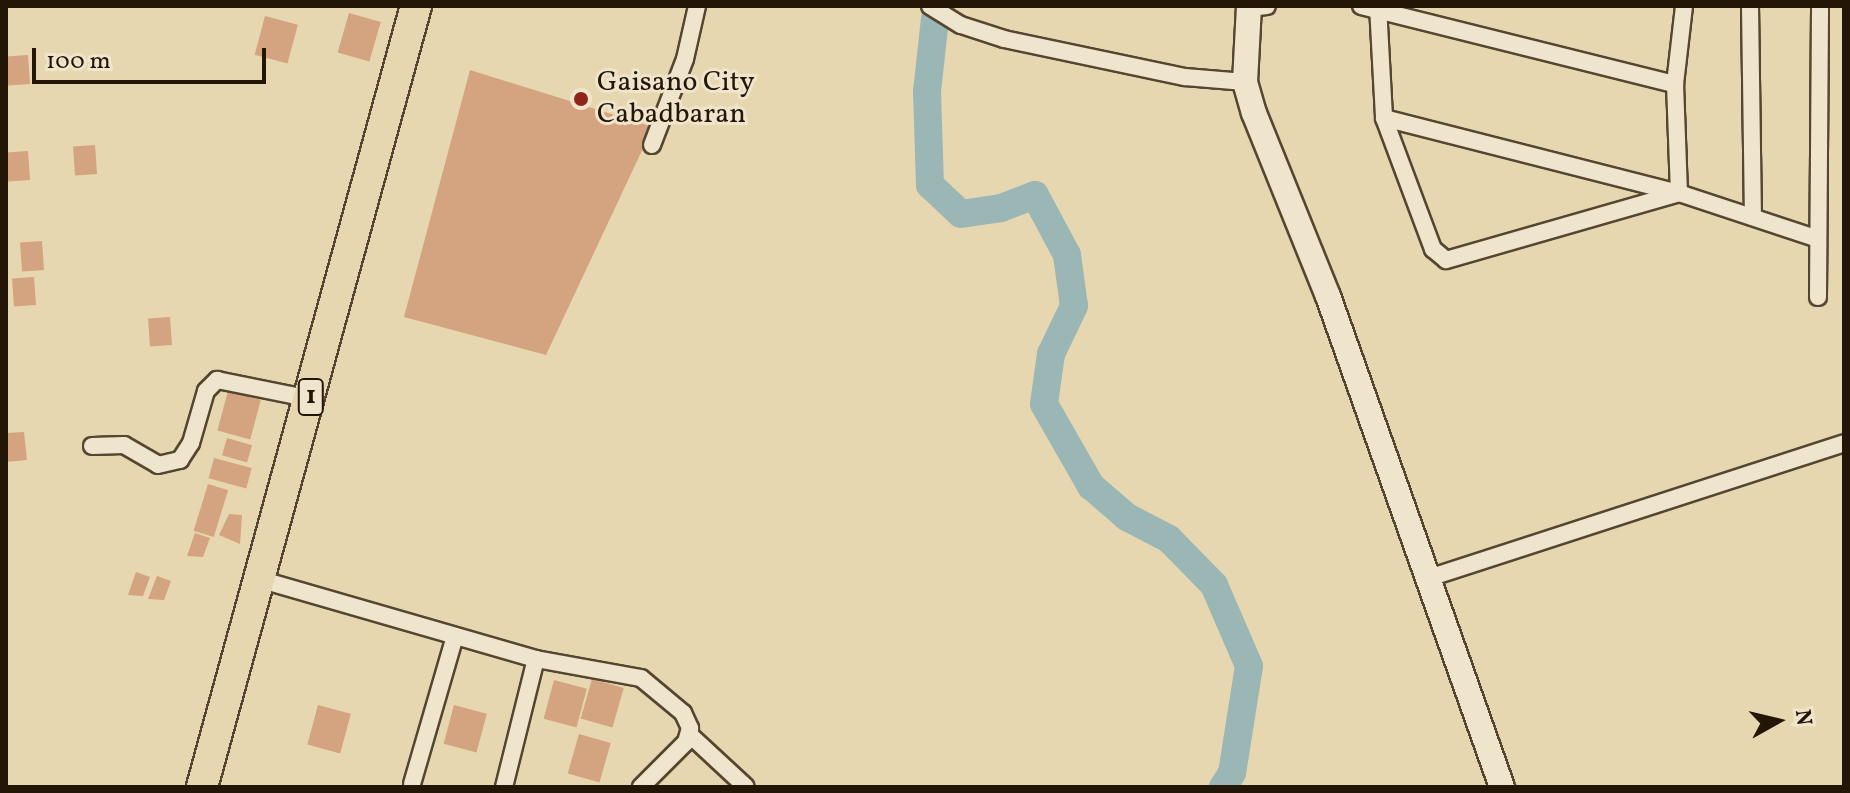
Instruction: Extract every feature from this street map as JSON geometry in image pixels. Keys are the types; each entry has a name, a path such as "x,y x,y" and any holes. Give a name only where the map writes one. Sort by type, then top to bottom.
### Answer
{"highway":[{"name":"1","path":"202,787 262,580 416,6"}],"street":[{"path":"652,145 685,59 697,6"},
{"path":"930,6 961,25 1004,39 1185,77 1245,82"},
{"path":"1679,193 1675,84 1684,6"},
{"path":"1750,6 1753,217"},
{"path":"1818,297 1815,238 1820,6"},
{"path":"1255,7 1245,82 1429,578 1502,787"},
{"path":"1675,84 1373,7 1384,118 1433,249 1446,260 1679,193"},
{"path":"1384,118 1679,193 1815,238"},
{"path":"92,446 124,445 158,465 180,460 191,443 206,391 217,380 311,399"},
{"path":"1429,578 1844,443"},
{"path":"262,580 536,659 641,678 683,713 690,735 746,787"},
{"path":"412,784 455,636"},
{"path":"504,787 536,659"},
{"path":"641,787 690,735"}],"building":[{"path":"349,13 381,22 369,62 338,52"},
{"path":"265,16 298,25 287,63 255,55"},
{"path":"28,55 30,84 8,85 6,57"},
{"path":"470,70 653,127 546,355 404,317"},
{"path":"95,145 97,174 75,175 73,147"},
{"path":"28,151 30,180 8,181 6,153"},
{"path":"42,241 44,270 22,271 20,243"},
{"path":"34,277 36,305 14,306 12,279"},
{"path":"170,317 172,345 150,346 148,319"},
{"path":"228,391 261,400 250,439 217,431"},
{"path":"24,432 27,460 6,462 6,433"},
{"path":"227,438 252,445 247,462 222,455"},
{"path":"214,458 252,468 246,488 209,478"},
{"path":"208,484 228,490 214,537 194,531"},
{"path":"229,514 242,515 240,544 219,535"},
{"path":"195,533 210,538 203,557 187,556"},
{"path":"136,572 150,577 143,596 128,595"},
{"path":"157,576 171,581 164,600 148,599"},
{"path":"592,679 624,688 612,728 581,718"},
{"path":"554,680 587,689 576,727 544,719"},
{"path":"318,705 351,714 340,753 307,745"},
{"path":"454,705 487,714 476,752 444,744"},
{"path":"579,734 611,743 599,783 568,773"}],"waterway":[{"path":"935,19 927,91 930,185 961,214 1001,208 1035,195 1067,255 1074,306 1051,354 1044,404 1091,486 1127,517 1169,539 1214,585 1249,666 1232,773 1223,787"}],"place":[{"name":"Gaisano City Cabadbaran","path":"581,99"}]}
